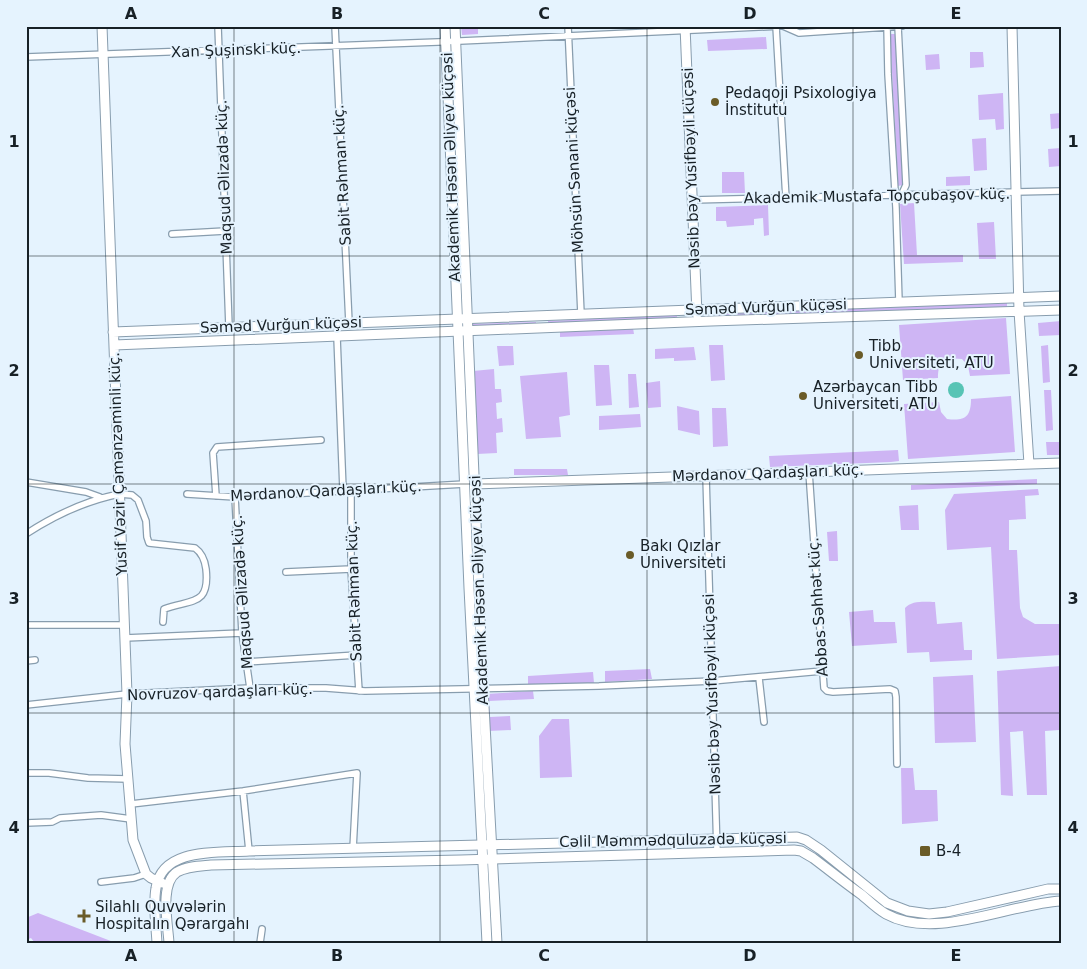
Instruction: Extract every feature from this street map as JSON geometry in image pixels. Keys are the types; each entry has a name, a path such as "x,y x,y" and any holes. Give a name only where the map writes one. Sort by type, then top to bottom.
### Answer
{"main road":[{"name":"Yusif Vəzir Çəmənzəminli küç.","path":"102,26 127,694 125,744 133,840 146,874"},
{"name":"Akademik Həsən Əliyev küçəsi","path":"446,26 451,42 461,319 465,336 479,689 490,862"},
{"name":"Akademik Həsən Əliyev küçəsi","path":"451,42 455,26"},
{"path":"1012,26 1018,298 1028,464"},
{"name":"Nəsib bəy Yusifbəyli küçəsi","path":"686,28 697,310"},
{"name":"Səməd Vurğun küçəsi","path":"113,332 1061,296"},
{"path":"697,310 700,319 706,322"},
{"name":"Səməd Vurğun küçəsi","path":"114,345 448,332 465,336 544,328 1061,310"},
{"path":"543,316 544,328"},
{"name":"Mərdanov Qardaşları küç.","path":"470,484 1061,463"},
{"name":"Cəlil Məmmədquluzadə küçəsi","path":"353,849 472,846 489,843 792,837 806,840 888,903 908,911 929,914 947,912 1048,890 1061,889"},
{"path":"801,851 806,840"},
{"path":"157,943 155,898 157,882 162,871 181,857 248,851 353,849"},
{"path":"169,943 166,900 168,885 178,872 189,867 220,864 292,863 292,850"},
{"name":"Cəlil Məmmədquluzadə küçəsi","path":"292,863 472,860 490,862 717,852 801,851 813,858 884,913 916,923 949,922 1061,900"},
{"path":"487,943 490,862"},
{"path":"490,862 497,943"},
{"path":"146,874 157,882 168,885"}],"street":[{"name":"Maqsud Əlizadə küç.","path":"218,26 228,327"},
{"name":"Sabit Rəhman küç.","path":"335,26 349,323"},
{"name":"Möhsün Sənani küçəsi","path":"568,26 581,314"},
{"path":"776,26 786,199"},
{"name":"Xan Şuşinski küç.","path":"26,57 451,42 686,28 782,26 799,33 902,26"},
{"path":"898,26 906,185 898,196"},
{"path":"887,27 898,196 896,203 899,302"},
{"name":"Akademik Mustafa Topçubaşov küç.","path":"692,200 1061,191"},
{"path":"172,234 225,231"},
{"path":"337,337 343,490"},
{"path":"216,496 213,453 218,447 320,440"},
{"name":"Abbas Səhhət küç.","path":"809,472 824,688 827,691 890,689 895,692 897,764"},
{"name":"Nəsib bəy Yusifbəyli küçəsi","path":"706,476 717,852"},
{"path":"26,482 86,492 102,498"},
{"name":"Mərdanov Qardaşları küç.","path":"188,494 235,497 470,484"},
{"name":"Sabit Rəhman küç.","path":"351,490 351,569 359,691"},
{"path":"26,534 48,519 102,498 119,494 132,495 138,500 146,521 147,537 150,543 196,548 201,552 205,562 207,580 205,592 199,598 164,609 163,622"},
{"name":"Maqsud Əlizadə küç.","path":"235,497 242,633 250,688"},
{"path":"286,572 351,569"},
{"path":"26,625 124,625"},
{"path":"125,638 242,633"},
{"path":"246,662 357,655"},
{"path":"26,661 34,660"},
{"name":"Novruzov qardaşları küç.","path":"26,705 127,694 250,688 326,688 359,691 479,689 712,682 822,671"},
{"path":"759,678 764,722"},
{"path":"26,773 128,779"},
{"path":"131,804 243,791 357,773 353,849"},
{"path":"243,791 248,851"},
{"path":"26,823 52,822 60,818 101,815 131,820"},
{"path":"101,882 134,878 146,874"},
{"path":"260,943 262,929"}],"shaded area":[{"path":"461,26 478,26 478,34 462,35"},
{"path":"890,34 895,34 903,185 898,186"},
{"path":"766,37 767,49 708,51 707,40"},
{"path":"970,52 983,52 984,67 970,68"},
{"path":"939,54 940,69 926,70 925,55"},
{"path":"1003,93 1004,129 996,130 995,119 979,120 978,95"},
{"path":"1061,113 1061,128 1051,129 1050,114"},
{"path":"986,138 987,170 974,171 972,139"},
{"path":"1061,148 1061,166 1049,167 1048,149"},
{"path":"722,172 744,172 745,193 722,193"},
{"path":"970,176 970,185 946,186 946,177"},
{"path":"914,203 917,255 963,255 963,262 904,264 900,204"},
{"path":"768,205 769,235 764,236 763,218 754,219 754,225 727,227 726,221 716,221 716,207"},
{"path":"994,222 996,259 979,259 977,223"},
{"path":"1007,303 1007,307 715,316 715,314"},
{"path":"677,315 677,317 548,324 548,321"},
{"path":"1006,318 1010,374 970,376 968,366 962,359 947,359 939,367 938,378 903,380 899,325"},
{"path":"1061,321 1061,335 1039,336 1038,323"},
{"path":"536,322 536,324 470,327 470,324"},
{"path":"633,328 634,334 560,337 560,332"},
{"path":"709,345 723,345 725,380 711,381"},
{"path":"1048,345 1050,382 1043,383 1041,346"},
{"path":"497,346 513,346 514,365 499,366"},
{"path":"694,347 696,360 674,361 674,358 655,359 655,349"},
{"path":"594,365 609,365 612,405 596,406"},
{"path":"494,369 495,389 501,389 502,402 496,403 497,419 502,418 503,432 496,433 497,453 477,454 473,371"},
{"path":"567,372 570,415 559,417 561,437 526,439 520,376"},
{"path":"628,374 636,374 639,407 629,408"},
{"path":"660,381 661,407 648,408 646,383"},
{"path":"953,382 959,382 964,387 962,396 953,398 948,393 948,387"},
{"path":"1044,390 1051,390 1053,430 1046,431"},
{"path":"1011,396 1015,452 908,459 904,404 939,402 941,412 947,419 962,419 970,410 971,399"},
{"path":"677,406 699,411 700,435 678,430"},
{"path":"712,408 726,408 728,446 713,447"},
{"path":"640,414 641,427 599,430 599,416"},
{"path":"1046,442 1061,442 1061,455 1047,455"},
{"path":"898,450 899,461 891,462 770,467 769,456"},
{"path":"514,469 567,469 568,475 514,475"},
{"path":"1037,479 1037,484 911,490 911,485"},
{"path":"1038,489 1039,495 1025,496 1026,519 1009,520 1009,550 1017,550 1020,608 1023,617 1035,624 1061,624 1061,655 997,659 991,547 947,550 945,510 954,494"},
{"path":"918,505 919,530 901,530 899,506"},
{"path":"837,531 838,561 829,561 827,532"},
{"path":"935,602 937,624 962,622 964,650 972,650 972,660 930,662 929,652 907,653 905,608 915,603"},
{"path":"873,610 874,622 895,622 897,643 852,646 849,612"},
{"path":"1061,666 1061,785 1059,730 1045,731 1047,795 1027,795 1023,731 1010,732 1013,796 1001,795 997,671"},
{"path":"650,669 652,679 605,682 605,671"},
{"path":"593,672 594,683 528,685 528,676"},
{"path":"973,675 976,742 935,743 933,677"},
{"path":"533,691 534,699 489,701 490,717 510,716 511,730 488,731 486,694"},
{"path":"552,719 569,719 572,777 540,778 539,736"},
{"path":"901,768 913,768 915,790 937,790 938,821 902,824"},
{"path":"38,913 116,943 35,943 31,938 26,940 26,918"}],"place":[{"name":"Pedaqoji Psixologiya İnstitutu","path":"715,102"},
{"name":"Tibb Universiteti, ATU","path":"859,355"},
{"name":"Azərbaycan Tibb Universiteti, ATU","path":"803,396"},
{"name":"Bakı Qızlar Universiteti","path":"630,555"},
{"name":"B-4","path":"925,851"},
{"name":"Silahlı Quvvələrin Hospitalın Qərargahı","path":"84,916"}]}
